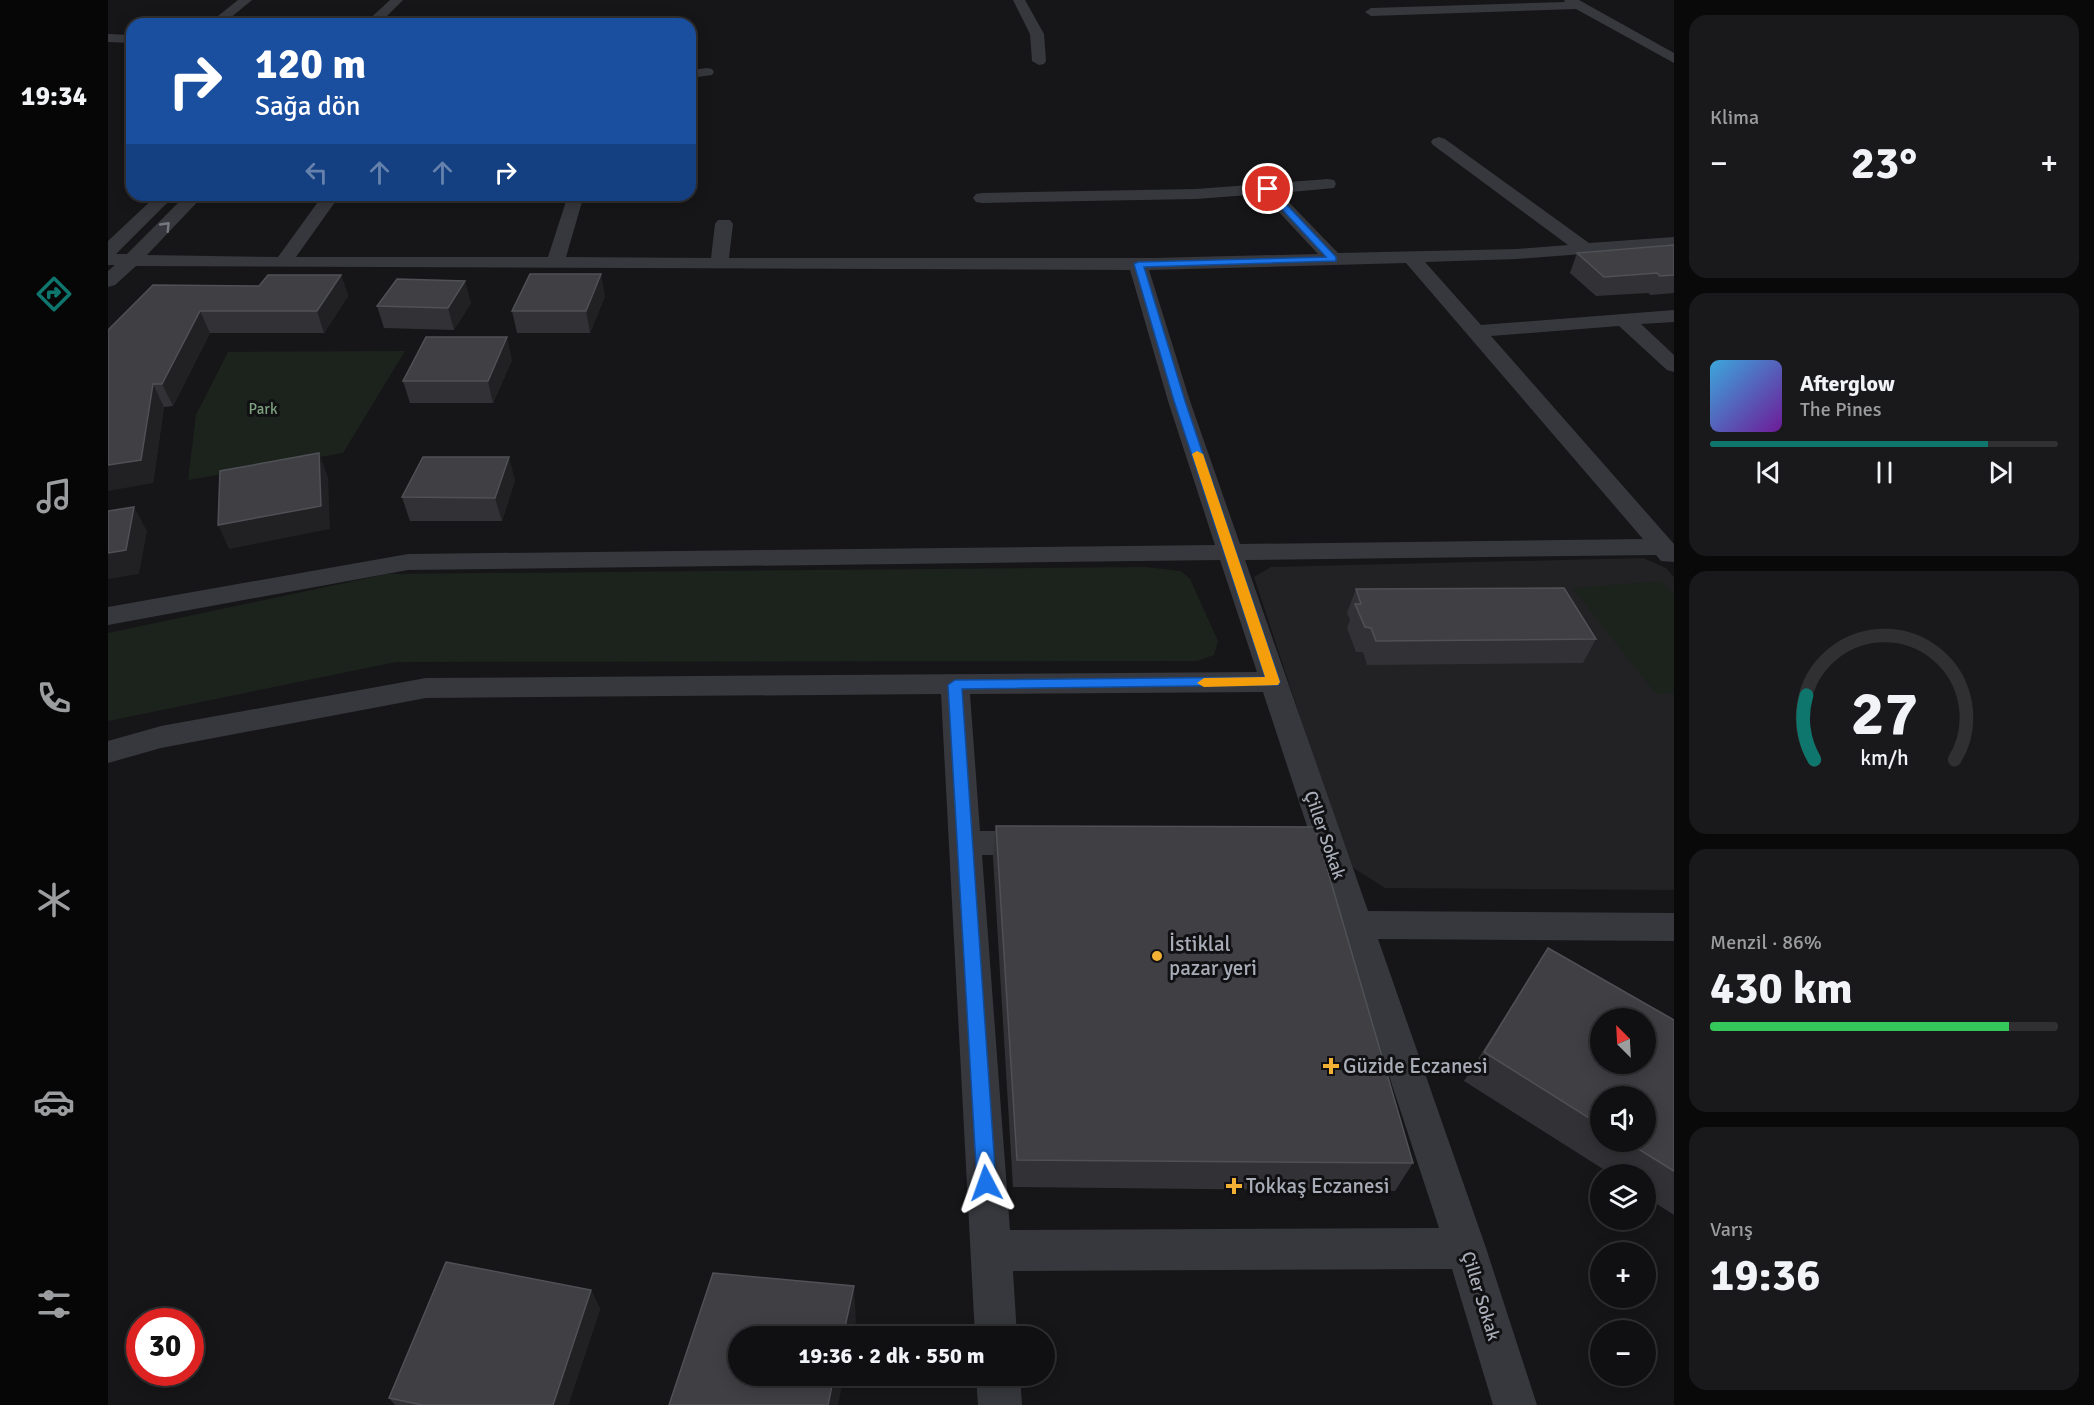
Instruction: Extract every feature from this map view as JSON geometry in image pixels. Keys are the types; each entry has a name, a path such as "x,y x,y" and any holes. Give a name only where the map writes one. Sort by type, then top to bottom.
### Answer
{"street":[{"path":"223,18 246,0"},
{"path":"378,18 397,0"},
{"path":"1019,0 1037,34 1039,61"},
{"path":"1371,12 1574,3 1674,58"},
{"path":"1488,8 1508,20"},
{"path":"108,38 126,39"},
{"path":"696,73 707,72"},
{"path":"1439,142 1586,249"},
{"path":"982,198 1196,194 1328,184"},
{"path":"1268,189 1333,259"},
{"path":"108,250 161,201"},
{"path":"108,280 132,260 190,201"},
{"path":"283,262 328,201"},
{"path":"555,263 575,201"},
{"path":"719,263 724,224"},
{"path":"108,260 1138,264 1517,254 1674,242"},
{"path":"1411,257 1668,553"},
{"name":"Çiller Sokak","path":"1138,264 1179,401 1466,1248 1515,1405"},
{"path":"1476,331 1674,316"},
{"path":"1624,320 1674,366"},
{"path":"108,616 408,562 1230,552 1668,553"},
{"path":"108,752 161,737 426,688 1273,682"},
{"path":"955,685 995,1326"},
{"path":"1292,839 1326,837"},
{"path":"965,843 1059,843"},
{"path":"1356,925 1674,927"},
{"path":"990,1251 1466,1248"},
{"path":"999,1386 1000,1405"}],"shaded area":[{"path":"1643,558 1666,568 1674,577 1674,890 1385,888 1349,865 1254,577 1271,567"}],"green space":[{"name":"Park","path":"405,351 343,453 188,480 196,415 228,352"},
{"path":"1145,567 1181,571 1190,579 1218,641 1214,655 1197,661 396,662 108,721 108,633 387,574"},
{"path":"1661,581 1674,595 1674,693 1656,694 1572,588"}],"building":[{"path":"1674,245 1674,275 1660,276 1657,273 1604,277 1577,253"},
{"path":"530,274 601,274 586,311 512,311"},
{"path":"268,275 341,275 317,311 200,311 162,384 153,384 141,460 108,465 108,330 153,285 259,286"},
{"path":"397,279 465,281 448,308 377,306"},
{"path":"426,337 507,337 488,381 403,381"},
{"path":"319,453 321,506 218,525 220,471"},
{"path":"423,457 509,457 495,498 402,497"},
{"path":"134,507 126,550 108,553 108,511"},
{"path":"1564,588 1596,639 1376,641 1371,628 1365,627 1355,604 1361,604 1356,589"},
{"path":"996,826 1315,827 1413,1163 1017,1160"},
{"path":"1548,948 1653,1008 1590,1008 1590,1074 1656,1074 1656,1010 1674,1020 1674,1171 1643,1152 1656,1152 1656,1086 1590,1086 1590,1119 1484,1052"},
{"path":"446,1262 591,1290 553,1405 422,1405 389,1398"},
{"path":"713,1273 854,1286 845,1326 728,1326 728,1386 832,1386 828,1405 669,1405"}],"slow traffic":[{"path":"1197,454 1273,682 1204,683"}],"place":[{"name":"İstiklal pazar yeri","path":"1157,956"},
{"name":"Güzide Eczanesi","path":"1331,1066"},
{"name":"Tokkaş Eczanesi","path":"1234,1186"}],"route":[{"path":"986,1183 955,685 1273,682 1179,401 1138,264 1333,259 1268,189"}]}
